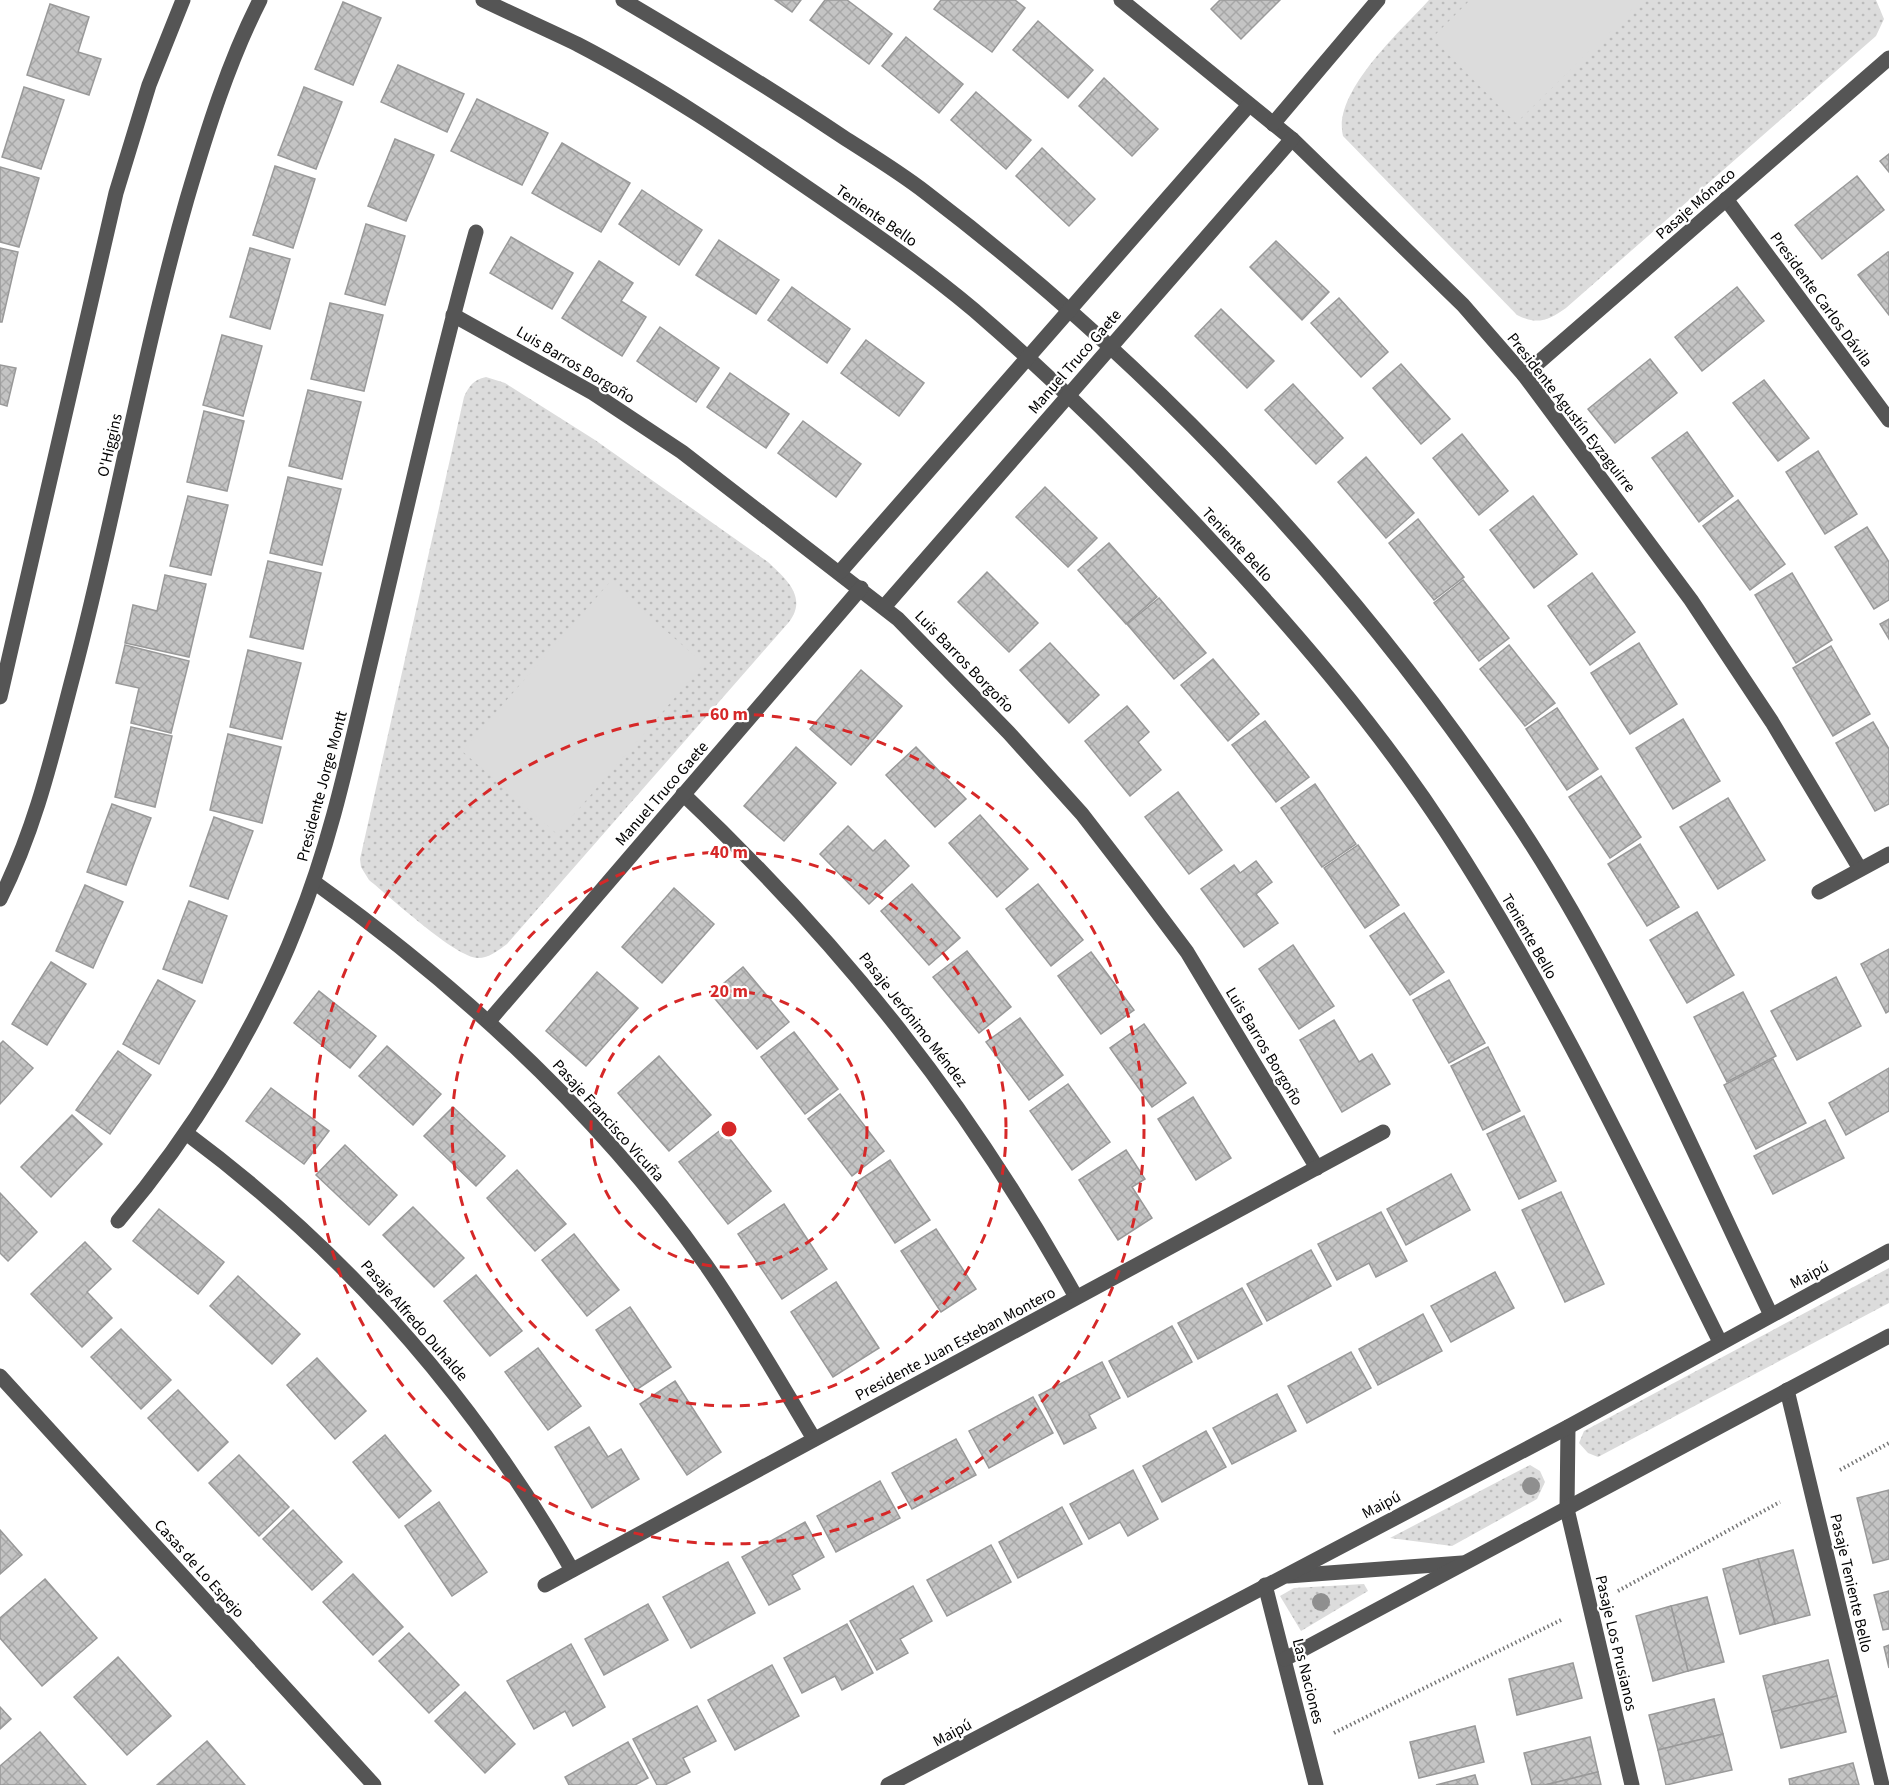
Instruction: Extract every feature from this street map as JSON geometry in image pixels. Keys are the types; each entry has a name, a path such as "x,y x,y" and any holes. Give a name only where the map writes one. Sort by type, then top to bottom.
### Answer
{"street":[{"path":"0,697 116,193 149,85 183,0"},
{"name":"O'Higgins","path":"0,899 28,838 42,797 89,615 175,241 205,137 223,84 260,0"},
{"name":"Teniente Bello","path":"483,0 579,46 721,129 888,243 970,307 1069,394 1116,439 1238,570 1321,665 1397,761 1444,829 1517,946 1588,1079 1720,1342"},
{"path":"623,0 742,70 923,190 1069,309 1111,347 1167,398 1250,487 1356,609 1438,712 1517,823 1584,933 1656,1072 1771,1315"},
{"name":"Presidente Agustín Eyzaguirre","path":"1121,0 1292,139 1463,305 1524,375 1691,600 1772,722 1860,869"},
{"path":"1272,124 1378,0"},
{"name":"Pasaje Mónaco","path":"1524,375 1889,58"},
{"path":"840,572 1248,105"},
{"name":"Manuel Truco Gaete","path":"884,607 1292,139"},
{"name":"Presidente Carlos Dávila","path":"1726,199 1889,420"},
{"name":"Presidente Jorge Montt","path":"118,1221 186,1133 250,1025 292,937 314,882 341,787 453,315 476,232"},
{"name":"Luis Barros Borgoño","path":"453,315 593,393 682,452 861,588 952,672 1082,814 1186,952 1317,1168"},
{"name":"Manuel Truco Gaete","path":"489,1021 861,588"},
{"name":"Pasaje Jerónimo Méndez","path":"684,794 785,893 892,1017 988,1150 1076,1297"},
{"path":"1819,892 1889,854"},
{"name":"Pasaje Francisco Vicuña","path":"314,882 391,939 489,1021 571,1103 676,1226 739,1316 814,1439"},
{"name":"Presidente Juan Esteban Montero","path":"544,1585 1383,1132"},
{"name":"Pasaje Alfredo Duhalde","path":"186,1133 257,1188 325,1249 418,1347 500,1454 572,1570"},
{"name":"Maipú","path":"888,1785 1568,1427 1889,1251"},
{"path":"1285,1659 1889,1336"},
{"name":"Casas de Lo Espejo","path":"0,1376 374,1785"},
{"name":"Pasaje Teniente Bello","path":"1787,1390 1882,1785"},
{"name":"Pasaje Los Prusianos","path":"1568,1427 1567,1509 1632,1785"},
{"path":"1282,1576 1468,1563"},
{"name":"Las Naciones","path":"1265,1585 1316,1785"}],"shaded area":[{"path":"1429,0 1876,0 1884,19 1876,36 1566,308 1548,319 1537,321 1517,315 1343,136 1342,119 1358,82 1371,63"},
{"path":"1470,0 1642,0 1516,123 1432,38"},
{"path":"486,377 505,383 595,440 768,562 788,582 796,604 789,622 507,944 490,955 478,958 454,948 406,912 369,880 361,867 360,859 464,397 472,384"},
{"path":"610,582 704,664 557,834 462,751"},
{"path":"1889,1268 1889,1303 1598,1457 1588,1453 1579,1443 1584,1431"},
{"path":"1530,1465 1540,1471 1545,1482 1537,1499 1452,1546 1390,1538"},
{"path":"1364,1584 1368,1591 1301,1631 1280,1596 1294,1588"}],"building":[{"path":"775,0 801,0 792,12"},
{"path":"825,0 847,0 892,34 869,64 810,20"},
{"path":"941,0 1015,0 1025,8 992,52 934,9"},
{"path":"1220,0 1280,0 1241,39 1211,9"},
{"path":"343,2 381,18 353,85 315,69"},
{"path":"50,4 89,17 78,52 101,59 89,95 27,75"},
{"path":"1038,21 1093,70 1068,98 1013,50"},
{"path":"906,37 963,84 939,113 882,66"},
{"path":"398,65 464,94 447,132 381,102"},
{"path":"1104,78 1158,129 1132,156 1079,106"},
{"path":"24,87 64,100 41,169 2,157"},
{"path":"304,87 342,102 316,169 278,155"},
{"path":"976,92 1031,140 1006,169 951,120"},
{"path":"477,99 548,133 522,185 451,151"},
{"path":"395,139 434,155 406,221 368,206"},
{"path":"562,143 630,183 601,232 532,193"},
{"path":"1042,148 1095,199 1069,226 1016,176"},
{"path":"1889,154 1889,172 1880,161"},
{"path":"275,166 315,179 293,248 253,235"},
{"path":"0,167 39,178 19,247 0,242"},
{"path":"1857,176 1884,210 1822,259 1795,225"},
{"path":"642,190 702,230 679,265 619,224"},
{"path":"366,224 405,236 385,305 345,294"},
{"path":"511,237 573,273 552,309 490,273"},
{"path":"719,240 779,280 756,314 696,275"},
{"path":"1276,241 1329,292 1302,320 1250,267"},
{"path":"0,248 18,252 2,322 0,322"},
{"path":"250,248 290,259 270,329 230,317"},
{"path":"1889,252 1889,315 1858,275"},
{"path":"599,261 633,283 621,301 646,317 622,356 562,318"},
{"path":"792,287 850,329 827,363 768,320"},
{"path":"1737,287 1764,321 1702,371 1675,337"},
{"path":"1339,298 1388,352 1361,377 1311,323"},
{"path":"330,303 383,315 364,391 311,379"},
{"path":"1221,309 1274,361 1247,388 1195,336"},
{"path":"660,327 719,368 696,402 637,361"},
{"path":"222,335 262,346 243,416 203,405"},
{"path":"866,340 924,383 899,416 841,373"},
{"path":"1650,359 1677,393 1615,443 1588,409"},
{"path":"1401,364 1450,419 1421,444 1373,388"},
{"path":"0,365 16,368 7,406 0,404"},
{"path":"730,373 789,414 766,448 707,407"},
{"path":"1764,380 1809,438 1778,461 1733,403"},
{"path":"1293,384 1343,438 1316,464 1265,410"},
{"path":"308,390 361,402 342,479 289,466"},
{"path":"204,411 244,421 227,491 187,482"},
{"path":"803,421 861,464 836,497 778,453"},
{"path":"1687,432 1733,496 1699,522 1652,458"},
{"path":"1462,434 1508,491 1479,515 1433,458"},
{"path":"1818,451 1857,514 1825,534 1786,472"},
{"path":"1366,457 1414,513 1386,538 1338,482"},
{"path":"288,477 341,489 322,565 270,553"},
{"path":"1045,487 1097,538 1068,567 1016,517"},
{"path":"188,496 228,505 211,575 170,566"},
{"path":"1533,496 1577,554 1534,588 1490,530"},
{"path":"1738,500 1785,564 1750,590 1703,526"},
{"path":"1418,519 1464,577 1434,600 1389,543"},
{"path":"1867,527 1889,562 1889,600 1874,609 1835,547"},
{"path":"1109,543 1157,597 1126,624 1078,570"},
{"path":"268,561 321,573 303,649 250,637"},
{"path":"987,572 1038,623 1009,652 958,602"},
{"path":"1592,573 1635,632 1590,665 1548,606"},
{"path":"1792,573 1832,640 1796,663 1755,595"},
{"path":"165,575 206,584 189,657 125,643 133,605 157,611"},
{"path":"1463,580 1509,638 1479,661 1434,603"},
{"path":"1159,598 1206,653 1174,679 1127,624"},
{"path":"1889,619 1889,639 1880,624"},
{"path":"1050,643 1099,695 1069,723 1020,670"},
{"path":"1639,643 1677,704 1630,734 1591,673"},
{"path":"125,645 189,661 171,733 131,723 139,688 116,683"},
{"path":"1509,645 1555,703 1525,726 1480,669"},
{"path":"1831,646 1870,714 1833,736 1793,668"},
{"path":"248,650 301,663 282,739 230,727"},
{"path":"1213,659 1259,714 1228,741 1181,685"},
{"path":"861,670 902,706 851,765 810,729"},
{"path":"1127,706 1149,732 1138,742 1161,770 1130,796 1085,741"},
{"path":"1557,708 1598,769 1567,790 1526,729"},
{"path":"1683,719 1720,781 1673,809 1636,748"},
{"path":"1265,721 1309,777 1276,802 1232,745"},
{"path":"1873,722 1889,749 1889,804 1875,811 1836,743"},
{"path":"131,727 172,736 155,807 115,797"},
{"path":"228,734 281,747 262,823 210,810"},
{"path":"796,747 836,783 784,841 744,806"},
{"path":"916,747 966,799 935,827 886,775"},
{"path":"1601,776 1641,837 1610,858 1569,797"},
{"path":"1315,784 1356,844 1322,867 1281,808"},
{"path":"1178,792 1222,850 1189,874 1145,817"},
{"path":"1728,798 1765,860 1718,889 1680,827"},
{"path":"112,804 151,818 126,885 87,872"},
{"path":"980,815 1028,869 997,897 949,843"},
{"path":"214,817 253,831 228,899 190,886"},
{"path":"848,826 873,851 885,840 909,866 869,904 820,854"},
{"path":"1640,844 1679,907 1647,926 1608,864"},
{"path":"1358,845 1399,905 1365,928 1324,868"},
{"path":"1256,861 1272,882 1256,894 1278,923 1244,947 1201,889 1234,865 1240,873"},
{"path":"912,884 960,938 929,965 881,911"},
{"path":"1038,884 1083,940 1051,966 1006,909"},
{"path":"85,885 123,902 93,968 56,951"},
{"path":"674,888 714,924 662,983 622,947"},
{"path":"189,901 227,916 202,983 163,969"},
{"path":"1697,912 1734,975 1687,1003 1650,940"},
{"path":"1404,913 1444,972 1410,995 1370,936"},
{"path":"1293,945 1334,1006 1299,1029 1259,969"},
{"path":"1889,949 1889,1011 1886,1013 1861,964"},
{"path":"967,951 1011,1007 979,1033 933,977"},
{"path":"1091,952 1134,1010 1101,1034 1058,976"},
{"path":"51,962 86,984 47,1045 12,1024"},
{"path":"743,967 789,1022 757,1049 711,994"},
{"path":"597,972 638,1008 586,1066 546,1031"},
{"path":"1836,977 1861,1026 1797,1060 1771,1011"},
{"path":"158,980 195,1001 159,1064 123,1044"},
{"path":"1449,980 1485,1043 1449,1063 1413,1000"},
{"path":"319,991 376,1036 350,1068 294,1023"},
{"path":"1743,992 1776,1056 1727,1082 1694,1017"},
{"path":"1020,1018 1063,1075 1029,1100 986,1042"},
{"path":"1334,1020 1359,1062 1372,1054 1390,1084 1342,1112 1300,1040"},
{"path":"1144,1024 1186,1083 1152,1107 1110,1048"},
{"path":"794,1032 838,1089 805,1114 761,1057"},
{"path":"3,1041 33,1068 0,1104 0,1044"},
{"path":"387,1046 441,1094 413,1125 359,1076"},
{"path":"1488,1047 1520,1111 1483,1130 1451,1066"},
{"path":"118,1051 151,1075 110,1134 76,1110"},
{"path":"659,1056 711,1115 669,1151 618,1093"},
{"path":"1773,1059 1806,1123 1756,1149 1724,1085"},
{"path":"1889,1068 1889,1111 1846,1135 1829,1103"},
{"path":"1068,1084 1110,1142 1072,1170 1030,1111"},
{"path":"271,1088 329,1131 304,1164 246,1121"},
{"path":"840,1094 884,1151 852,1176 808,1119"},
{"path":"1193,1097 1231,1158 1196,1180 1158,1119"},
{"path":"453,1107 505,1156 476,1186 424,1136"},
{"path":"72,1115 102,1144 51,1197 21,1167"},
{"path":"1524,1116 1556,1181 1519,1199 1487,1134"},
{"path":"1825,1120 1844,1158 1773,1194 1754,1156"},
{"path":"722,1129 771,1191 728,1224 679,1162"},
{"path":"345,1145 397,1195 369,1225 316,1175"},
{"path":"1126,1150 1145,1179 1132,1187 1152,1218 1118,1240 1079,1180"},
{"path":"890,1160 930,1220 895,1243 855,1183"},
{"path":"517,1170 566,1224 535,1251 487,1198"},
{"path":"1451,1174 1470,1210 1406,1245 1387,1209"},
{"path":"1561,1192 1604,1284 1565,1302 1522,1210"},
{"path":"0,1193 37,1232 8,1261 0,1253"},
{"path":"784,1204 827,1269 782,1299 738,1234"},
{"path":"413,1207 464,1258 434,1287 383,1235"},
{"path":"159,1209 224,1262 198,1294 133,1241"},
{"path":"1381,1212 1407,1261 1376,1277 1369,1263 1337,1280 1318,1244"},
{"path":"936,1229 976,1289 941,1312 901,1251"},
{"path":"574,1234 619,1290 587,1316 542,1260"},
{"path":"85,1242 111,1269 87,1292 112,1318 82,1347 31,1294"},
{"path":"1311,1250 1331,1286 1267,1321 1247,1284"},
{"path":"1495,1272 1514,1308 1451,1342 1431,1306"},
{"path":"476,1275 522,1331 490,1356 444,1301"},
{"path":"238,1276 300,1334 272,1364 210,1306"},
{"path":"836,1282 879,1348 833,1377 791,1312"},
{"path":"1242,1288 1262,1324 1198,1359 1178,1323"},
{"path":"630,1307 671,1367 636,1390 596,1330"},
{"path":"1423,1314 1442,1351 1378,1385 1359,1349"},
{"path":"1172,1326 1192,1362 1128,1397 1109,1361"},
{"path":"121,1329 171,1380 141,1409 91,1357"},
{"path":"538,1348 581,1406 548,1430 505,1372"},
{"path":"1351,1352 1371,1388 1307,1423 1288,1386"},
{"path":"317,1358 366,1411 335,1439 287,1385"},
{"path":"1102,1362 1120,1398 1089,1415 1096,1428 1064,1444 1039,1395"},
{"path":"675,1381 721,1452 687,1475 640,1404"},
{"path":"178,1390 228,1442 198,1471 148,1418"},
{"path":"1277,1394 1296,1431 1232,1464 1213,1428"},
{"path":"1033,1397 1053,1433 989,1468 969,1431"},
{"path":"589,1427 608,1457 621,1449 639,1479 592,1508 555,1447"},
{"path":"1206,1431 1226,1467 1162,1502 1143,1466"},
{"path":"385,1435 431,1491 399,1518 353,1462"},
{"path":"956,1439 976,1475 912,1509 892,1473"},
{"path":"239,1455 289,1507 259,1536 209,1483"},
{"path":"1133,1470 1158,1519 1128,1536 1120,1522 1089,1539 1070,1504"},
{"path":"880,1481 900,1518 836,1552 817,1516"},
{"path":"1889,1490 1889,1559 1873,1563 1857,1498"},
{"path":"439,1502 487,1572 452,1596 405,1526"},
{"path":"1062,1507 1082,1544 1018,1578 999,1542"},
{"path":"293,1510 342,1562 312,1590 263,1539"},
{"path":"805,1522 824,1557 792,1575 800,1589 769,1605 742,1557"},
{"path":"0,1530 22,1555 0,1574"},
{"path":"991,1545 1011,1582 947,1616 927,1580"},
{"path":"1793,1550 1810,1615 1775,1624 1758,1559"},
{"path":"1758,1559 1775,1624 1740,1634 1723,1569"},
{"path":"728,1562 755,1613 691,1648 663,1597"},
{"path":"353,1574 403,1627 373,1655 323,1602"},
{"path":"45,1579 97,1638 42,1686 0,1638 0,1618"},
{"path":"913,1586 932,1621 900,1639 908,1653 877,1670 850,1621"},
{"path":"1889,1591 1889,1629 1883,1630 1874,1595"},
{"path":"1707,1597 1724,1662 1688,1671 1671,1606"},
{"path":"648,1604 668,1640 604,1675 585,1639"},
{"path":"1671,1606 1688,1671 1653,1681 1636,1616"},
{"path":"847,1624 873,1673 842,1690 835,1676 802,1693 784,1658"},
{"path":"409,1633 459,1685 429,1713 379,1661"},
{"path":"571,1644 605,1707 573,1726 565,1711 534,1729 507,1681"},
{"path":"1889,1645 1889,1668 1884,1647"},
{"path":"118,1657 171,1716 127,1755 74,1697"},
{"path":"1828,1660 1837,1696 1772,1712 1763,1676"},
{"path":"1573,1663 1582,1698 1517,1715 1509,1679"},
{"path":"772,1665 799,1716 735,1750 708,1700"},
{"path":"465,1692 515,1744 485,1773 435,1721"},
{"path":"1837,1696 1846,1732 1781,1748 1772,1712"},
{"path":"1714,1699 1723,1734 1658,1750 1649,1715"},
{"path":"697,1706 716,1741 683,1758 690,1772 665,1785 657,1785 633,1739"},
{"path":"0,1707 11,1719 0,1729"},
{"path":"1475,1726 1484,1762 1419,1778 1410,1742"},
{"path":"40,1732 86,1785 0,1785 0,1766"},
{"path":"1723,1734 1732,1770 1666,1785 1658,1750"},
{"path":"1590,1737 1598,1772 1545,1785 1532,1785 1524,1753"},
{"path":"207,1741 245,1785 157,1785"},
{"path":"628,1742 648,1778 635,1785 569,1785 565,1777"},
{"path":"1853,1763 1859,1785 1790,1785 1789,1779"},
{"path":"1598,1772 1601,1785 1545,1785"},
{"path":"1475,1775 1478,1785 1436,1785"}]}
